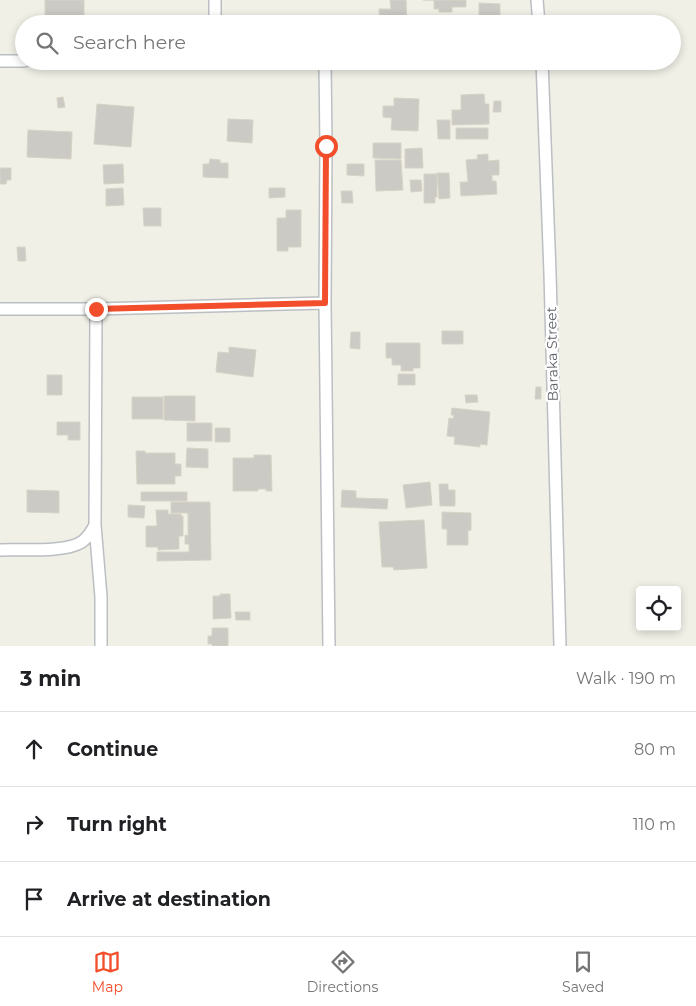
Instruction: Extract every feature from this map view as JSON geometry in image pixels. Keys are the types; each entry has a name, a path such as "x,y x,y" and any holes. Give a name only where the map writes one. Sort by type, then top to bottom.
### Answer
{"street":[{"path":"215,0 215,15"},
{"path":"537,0 538,15"},
{"path":"0,61 15,61"},
{"path":"325,70 325,303 329,646"},
{"name":"Baraka Street","path":"542,70 560,646"},
{"path":"0,309 96,309 325,303"},
{"path":"96,309 95,525 101,597 101,646"},
{"path":"0,550 74,546 83,541 95,525"}],"building":[{"path":"45,0 84,0 84,15 45,15"},
{"path":"390,0 406,0 407,15 379,15 379,9 391,9"},
{"path":"434,0 466,0 466,7 452,7 452,12 439,12 439,9 434,9"},
{"path":"479,3 500,4 500,15 479,15"},
{"path":"484,94 485,104 489,104 489,124 452,125 452,110 461,110 461,95"},
{"path":"63,97 65,107 58,108 57,98"},
{"path":"394,98 419,99 418,131 391,130 392,118 383,117 383,106 394,106"},
{"path":"494,101 501,101 501,112 493,112"},
{"path":"97,104 134,107 131,147 94,144"},
{"path":"228,119 253,120 252,143 227,141"},
{"path":"437,120 450,120 450,139 438,139"},
{"path":"456,128 488,128 488,139 456,139"},
{"path":"28,130 72,132 71,159 27,157"},
{"path":"373,143 401,143 401,159 373,158"},
{"path":"422,148 423,168 405,168 405,149"},
{"path":"488,154 488,161 499,160 499,175 492,175 492,181 496,181 497,194 461,196 460,182 468,182 466,160 478,159 477,155"},
{"path":"210,159 220,160 220,163 228,163 228,178 203,177 203,164 209,164"},
{"path":"375,160 401,160 403,190 376,191"},
{"path":"123,164 124,183 104,184 103,165"},
{"path":"347,164 364,164 364,176 347,175"},
{"path":"0,168 11,168 11,180 7,180 6,184 0,184"},
{"path":"437,173 449,173 450,198 439,199"},
{"path":"424,174 437,174 437,197 435,197 435,203 424,203"},
{"path":"410,180 421,180 422,191 411,192"},
{"path":"123,188 124,205 106,206 106,189"},
{"path":"269,188 285,188 285,197 269,198"},
{"path":"341,191 352,191 353,203 342,203"},
{"path":"143,208 161,208 161,226 144,226"},
{"path":"286,210 301,210 301,247 288,247 288,251 277,251 277,218 286,218"},
{"path":"17,247 25,247 26,261 18,261"},
{"path":"442,331 463,331 463,344 442,344"},
{"path":"351,332 360,332 360,349 350,348"},
{"path":"386,343 420,343 420,368 413,368 413,371 401,371 401,365 392,365 392,358 386,358"},
{"path":"229,347 256,350 253,377 216,372 218,352 229,353"},
{"path":"398,374 415,374 415,385 398,385"},
{"path":"47,375 62,375 62,395 47,395"},
{"path":"536,387 541,387 541,399 535,399"},
{"path":"465,395 477,395 478,402 466,403"},
{"path":"164,396 195,396 195,421 164,420"},
{"path":"132,397 163,397 163,419 132,419"},
{"path":"452,408 490,412 487,445 480,444 480,447 454,444 455,437 447,436 449,418 453,419 454,415 451,415"},
{"path":"57,422 80,422 80,440 68,440 68,435 57,435"},
{"path":"187,423 212,423 212,441 187,441"},
{"path":"215,428 230,428 230,442 215,442"},
{"path":"187,448 208,449 208,468 186,467"},
{"path":"136,451 145,451 145,453 175,453 175,464 181,464 181,476 175,476 175,484 137,484"},
{"path":"254,455 271,455 272,491 258,489 258,491 233,491 233,458 254,458"},
{"path":"430,482 432,505 406,508 403,485"},
{"path":"439,484 448,484 448,490 455,490 455,506 440,506"},
{"path":"27,490 59,491 59,513 27,512"},
{"path":"342,490 356,491 356,498 388,499 387,509 341,507"},
{"path":"141,492 187,492 187,501 141,501"},
{"path":"171,502 210,502 211,560 157,561 157,552 189,552 189,544 185,544 185,535 188,536 188,513 171,513"},
{"path":"128,505 145,506 144,518 128,517"},
{"path":"156,510 168,510 168,514 181,514 183,516 183,536 179,536 179,549 158,550 158,547 146,547 146,526 157,526"},
{"path":"442,512 471,513 471,530 468,531 468,545 447,545 447,529 442,529"},
{"path":"424,520 427,568 394,570 393,567 382,567 379,522"},
{"path":"220,594 230,594 231,618 213,619 213,596 220,596"},
{"path":"235,612 250,612 250,620 236,620"},
{"path":"212,628 228,628 228,646 212,646 212,644 208,644 208,636 212,636"}],"route":[{"path":"96,309 325,303 326,146"}]}
